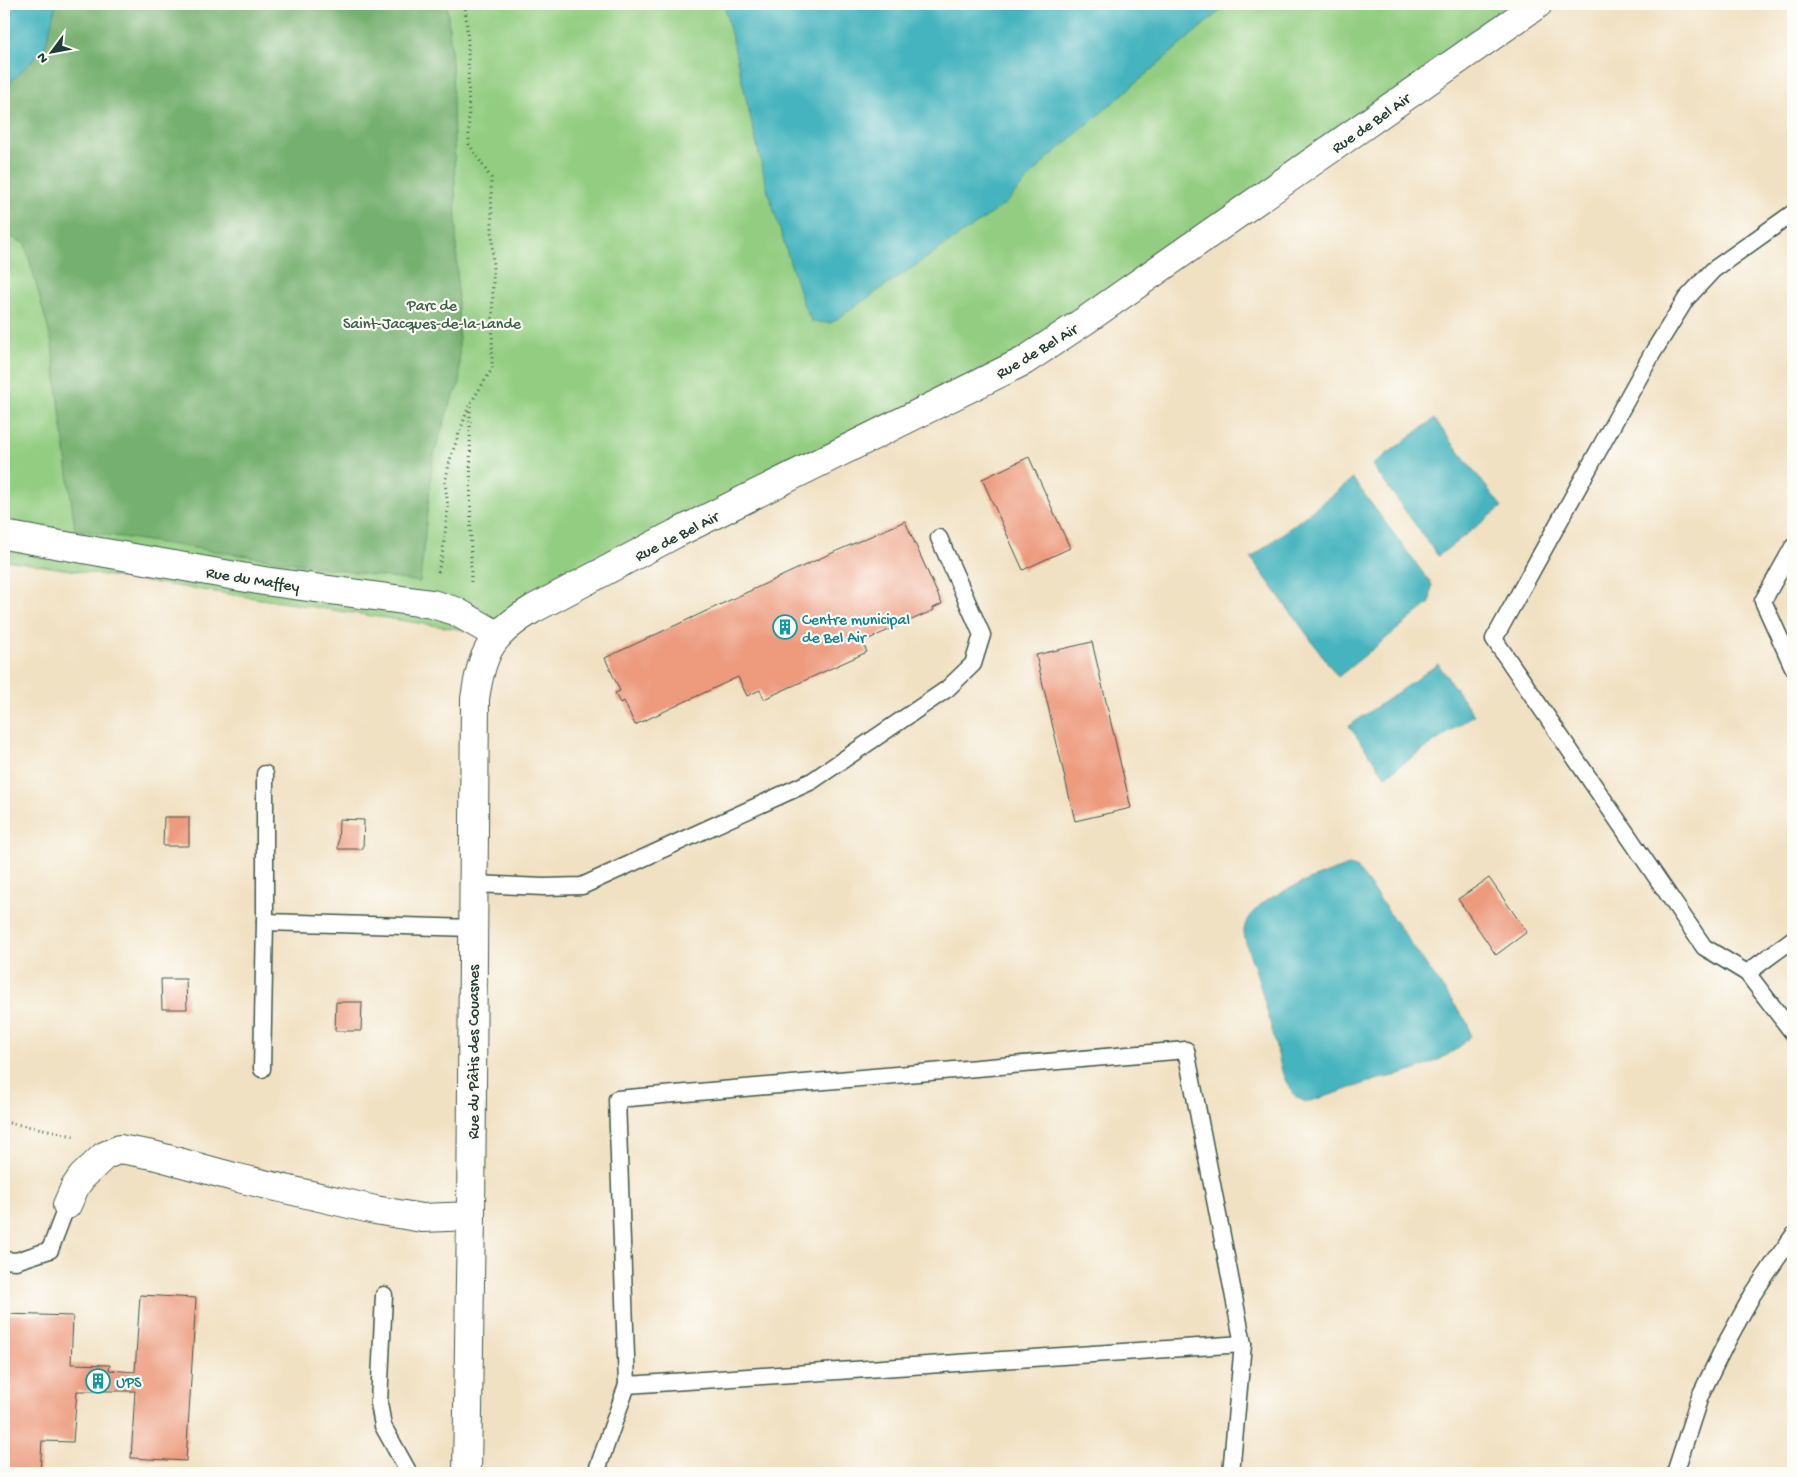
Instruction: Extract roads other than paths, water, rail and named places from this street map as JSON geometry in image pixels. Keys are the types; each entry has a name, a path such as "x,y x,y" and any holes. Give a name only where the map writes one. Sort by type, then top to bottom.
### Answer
{"street":[{"name":"Rue de Bel Air","path":"498,635 514,621 533,609 675,534 1024,361 1086,320 1538,4"},
{"name":"Rue du Maffey","path":"4,535 264,581 431,604 455,611 498,635"},
{"name":"Rue du Pâtis des Couasnes","path":"467,1473 475,699 478,675 486,652 498,635"},
{"path":"67,1205 75,1187 88,1171 104,1156 120,1149 153,1155 234,1177 375,1210 422,1218 471,1216"}],"lane":[{"path":"1793,213 1713,270 1686,299 1652,354 1494,639 1704,947 1747,973 1793,1033"},
{"path":"473,884 544,887 582,886 812,781 947,689 973,664 982,635 939,538"},
{"path":"1793,547 1763,601 1793,667"},
{"path":"262,1069 265,922 265,774"},
{"path":"265,922 473,928"},
{"path":"1747,973 1793,940"},
{"path":"596,1473 627,1385 617,1099 1186,1050 1243,1344 1231,1473"},
{"path":"4,1260 16,1261 50,1250 67,1205"},
{"path":"1675,1473 1700,1396 1725,1345 1753,1294 1793,1236"},
{"path":"384,1295 379,1404 383,1426 409,1473"},
{"path":"627,1385 1243,1344"}],"water":[{"path":"4,4 56,4 45,48 4,88"},
{"path":"724,4 1228,4 1047,159 1004,205 831,323 812,322 803,303 768,192"},
{"path":"1434,419 1502,507 1438,556 1372,465"},
{"path":"1353,479 1432,585 1430,603 1338,677 1251,558"},
{"path":"1438,664 1474,715 1385,776 1349,726"},
{"path":"1348,865 1358,869 1469,1025 1470,1036 1464,1043 1447,1055 1417,1069 1306,1102 1294,1094 1283,1075 1244,930 1253,912 1273,897 1298,884"}],"place":[{"name":"Centre municipal de Bel Air","path":"785,627"},
{"name":"UPS","path":"98,1381"}],"park label":[{"name":"Parc de Saint-Jacques-de-la-Lande","path":"432,313"}]}
